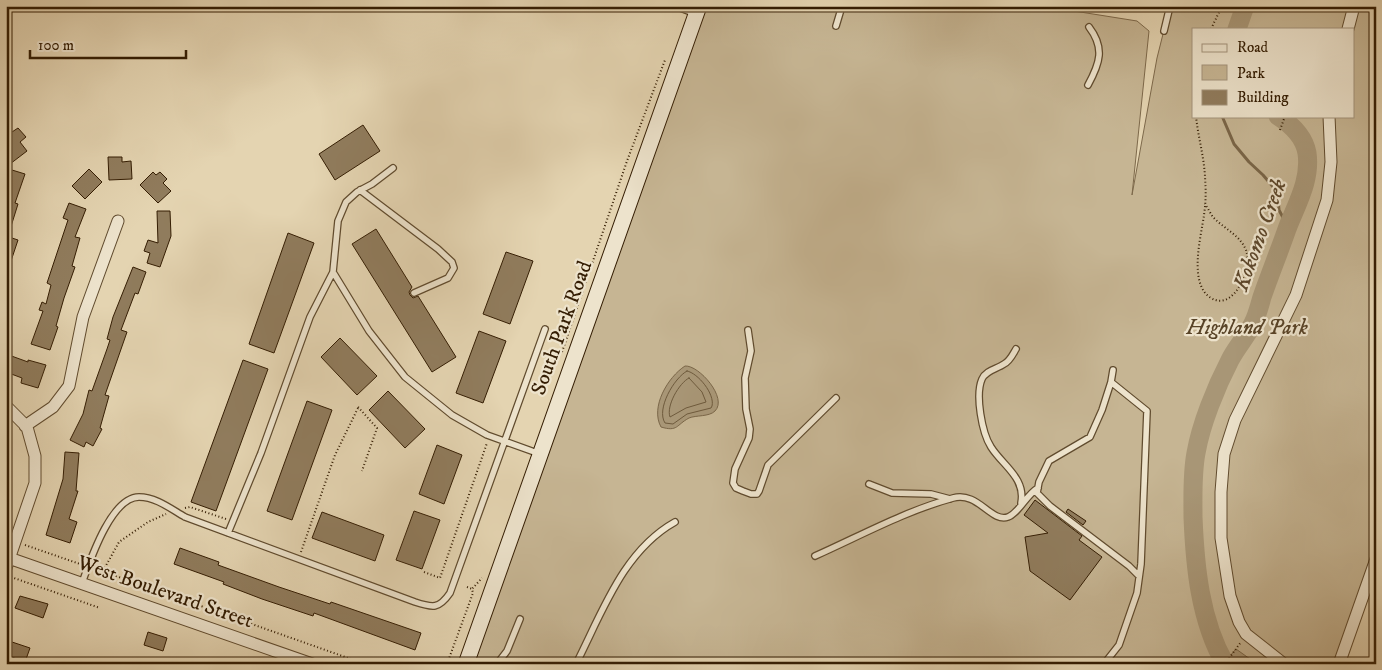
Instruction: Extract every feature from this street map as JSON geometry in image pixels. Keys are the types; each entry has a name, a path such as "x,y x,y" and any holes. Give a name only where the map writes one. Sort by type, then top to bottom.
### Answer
{"street":[{"path":"1348,28 1354,6"},
{"name":"South Park Road","path":"466,664 697,10"},
{"path":"1284,664 1246,634 1239,622 1230,596 1222,538 1220,492 1224,454 1235,420 1296,295 1327,200 1331,162 1329,118"},
{"path":"25,426 53,407 69,386 83,317 118,221"},
{"path":"6,406 25,426 35,456 35,483 7,561"},
{"path":"1339,664 1376,559"},
{"name":"West Boulevard Street","path":"7,561 82,583 312,664"}],"lane":[{"path":"676,6 697,10"},
{"path":"836,26 842,6"},
{"path":"1164,31 1170,6"},
{"path":"1088,85 1096,71 1099,48 1097,38 1089,27"},
{"path":"228,533 261,453 310,316 333,272 338,221 346,202 360,190 393,168"},
{"path":"360,190 438,249 452,262 454,268 448,278 414,293"},
{"path":"333,272 369,331 406,377 452,415 490,436 540,454"},
{"path":"82,583 109,521 126,501 138,496 154,499 185,517 298,559 415,602 437,606 444,602 450,593 506,442 545,329"},
{"path":"748,330 750,351 745,378 746,409 750,429 747,446 732,477 736,488 751,494 757,494 760,491 768,465 836,398"},
{"path":"1016,349 1011,358 982,379 978,396 985,435 991,447 1018,479 1022,497 1021,505"},
{"path":"1113,370 1102,410 1090,437 1049,461 1039,482 1037,493 1050,506 1139,576"},
{"path":"1104,664 1119,645 1137,593 1147,411 1110,382"},
{"path":"869,484 892,492 931,494 950,499"},
{"path":"815,556 899,518 950,499 964,496 973,499 991,513 1002,518 1009,517 1030,493 1038,488"},
{"path":"576,664 603,609 625,571 651,539 676,522"},
{"path":"497,664 506,651 520,618"}],"path":[{"path":"1211,28 1222,6"},
{"path":"1196,118 1203,154 1205,204 1198,249 1200,282 1207,296 1215,300 1225,299 1236,292 1245,276 1246,250 1238,239 1214,218 1205,204"},
{"path":"1280,130 1284,118"},
{"path":"298,559 335,455 359,407 377,428 362,472"},
{"path":"424,572 440,578 490,436"},
{"path":"103,572 119,542 148,522 175,511 190,507 232,521"},
{"path":"15,542 365,664"},
{"path":"6,576 100,608"},
{"path":"447,664 473,593 472,589 467,587"},
{"path":"1225,664 1236,649"}],"green space":[{"name":"Highland Park","path":"699,6 1063,6 1074,11 1137,21 1149,31 1132,195 1157,58 1170,6 1376,6 1376,560 1340,664 463,664"}],"water":[{"path":"685,366 697,371 710,383 718,398 718,405 712,413 689,418 674,428 661,427 658,411 662,393 673,377"},
{"path":"1236,649 1257,664 1223,664"}],"building":[{"path":"363,125 380,151 335,180 319,154"},
{"path":"18,128 26,137 20,142 27,151 10,164 6,159 6,136"},
{"path":"108,157 122,157 122,162 131,161 132,179 109,180"},
{"path":"89,169 102,182 85,199 72,186"},
{"path":"12,170 25,174 15,203 18,204 8,236 6,235 6,187"},
{"path":"153,172 156,175 160,172 167,179 163,183 171,191 158,203 140,185"},
{"path":"69,203 86,209 75,237 80,238 72,266 75,267 64,298 56,326 58,327 50,350 31,344 43,311 39,310 42,302 46,304 51,285 47,283 68,220 63,218"},
{"path":"157,211 170,211 171,236 160,267 147,263 150,253 144,251 148,240 158,243"},
{"path":"376,229 412,287 409,292 410,295 413,298 418,296 456,357 432,372 352,244"},
{"path":"288,233 314,243 274,353 249,344"},
{"path":"6,236 18,240 8,270 6,270"},
{"path":"506,252 533,261 510,324 483,314"},
{"path":"133,267 146,272 138,294 135,293 121,330 127,332 105,395 109,396 100,428 102,429 93,446 86,442 84,447 70,440 83,414 89,390 92,391 110,340 107,339 113,317"},
{"path":"479,331 506,341 483,403 456,393"},
{"path":"340,338 377,376 357,395 321,357"},
{"path":"6,354 28,362 28,360 46,365 38,388 21,383 22,378 6,372"},
{"path":"243,360 268,369 216,511 191,502"},
{"path":"388,391 425,429 405,448 369,410"},
{"path":"307,401 332,410 292,520 267,511"},
{"path":"437,445 462,455 444,504 419,494"},
{"path":"65,452 79,453 76,491 78,491 69,519 77,522 70,543 46,535 63,479"},
{"path":"1035,500 1082,536 1079,540 1102,557 1070,600 1030,571 1025,537 1048,533 1024,515"},
{"path":"1068,509 1086,521 1083,525 1066,512"},
{"path":"414,511 440,520 422,569 396,560"},
{"path":"322,512 384,535 375,561 312,538"},
{"path":"180,548 219,562 218,565 279,587 330,604 331,602 421,633 415,650 314,613 313,616 262,599 223,584 224,582 174,564"},
{"path":"20,596 48,604 43,618 15,608"},
{"path":"148,632 167,638 163,651 144,645"},
{"path":"6,640 30,648 25,662 6,655"}],"waterway":[{"name":"Kokomo Creek","path":"1237,28 1245,6"},
{"path":"1223,118 1234,144 1274,188 1279,210 1288,227"},
{"name":"Kokomo Creek","path":"1225,664 1210,630 1200,593 1193,517 1194,469 1201,430 1219,382 1255,319 1305,183 1308,163 1303,141 1297,132 1281,118"}]}
